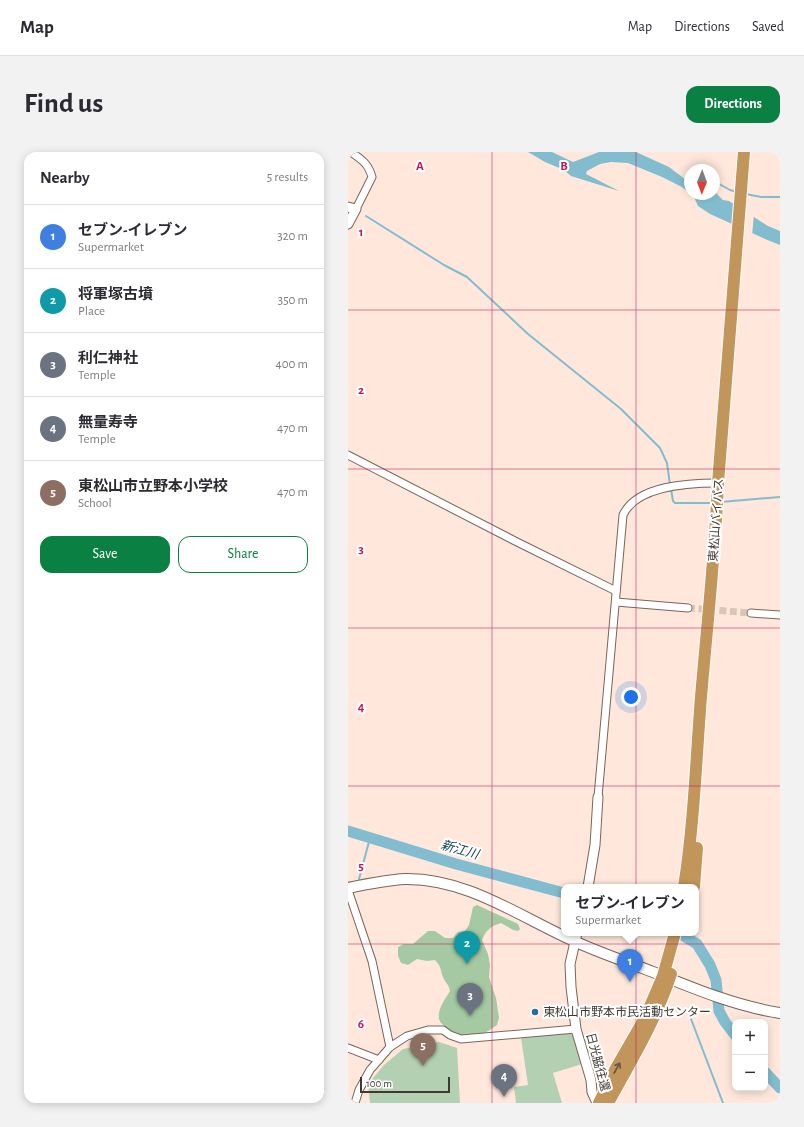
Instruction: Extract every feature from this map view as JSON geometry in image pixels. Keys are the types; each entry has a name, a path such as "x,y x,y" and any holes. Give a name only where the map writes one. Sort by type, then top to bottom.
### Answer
{"highway":[{"name":"東松山バイパス","path":"694,884 735,317 744,152"},
{"name":"東松山バイパス","path":"684,884 690,841 716,528 718,483 752,152"},
{"path":"608,1103 655,1017 676,940"},
{"path":"598,1103 666,978"}],"main road":[{"path":"348,889 371,883 406,879 424,880 457,886 561,930"},
{"path":"576,937 666,978 707,994 780,1013"}],"street":[{"path":"348,224 352,208 372,177 370,169 366,163 351,152"},
{"path":"348,455 616,591"},
{"path":"588,884 595,845 623,515 626,508 640,496 660,489 696,483 718,483"},
{"path":"616,602 688,608"},
{"path":"751,613 780,615"},
{"path":"348,889 372,961 390,1047"},
{"name":"日光脇往還","path":"576,937 570,964 576,1029 591,1080 592,1092 598,1103"},
{"path":"355,1103 359,1090 370,1070 390,1047 408,1036 428,1030 443,1030 450,1035 461,1039 576,1029"},
{"path":"348,1048 379,1060"}],"green space":[{"path":"477,905 518,924 520,929 518,931 513,930 501,923 489,929 482,940 488,954 490,965 489,977 496,998 499,1018 497,1025 485,1033 468,1037 456,1034 449,1030 440,1020 439,1012 450,991 437,962 435,960 427,961 417,959 408,965 401,963 398,956 398,947 404,944 413,944 428,931 435,931 445,938 453,938 458,932 465,931 469,925 473,907"},
{"path":"571,1033 574,1035 582,1064 553,1073 562,1103 516,1103 514,1087 528,1085 521,1038"},
{"path":"439,1042 457,1048 460,1103 370,1103 368,1084 384,1065 403,1049"}],"water":[{"path":"528,152 552,152 573,162 599,152 636,152 669,167 684,178 684,189 662,177 628,163 611,162 600,164 587,171 586,174 619,191 571,176 564,170 545,162"},
{"path":"720,197 723,200 729,201 768,226 780,231 780,245 710,214 698,206 695,200 720,200"}],"pier":[{"path":"734,202 754,214 752,236 732,227"}],"waterway":[{"path":"720,184 737,192"},
{"path":"746,194 761,197 780,197"},
{"path":"366,216 444,265 467,277 528,334 621,409 660,448 667,463 670,485"},
{"path":"671,489 673,501 675,503 713,503"},
{"path":"721,502 780,497"},
{"name":"新江川","path":"348,831 456,864 561,892"},
{"path":"359,879 370,838"},
{"path":"684,936 697,944 710,965 716,980 719,1011 732,1031"},
{"path":"691,1019 723,1103"},
{"path":"768,1075 780,1088"}],"tunnel":[{"path":"688,608 751,613"}],"place":[{"name":"将軍塚古墳","path":"467,964"},
{"name":"セブン-イレブン","path":"630,982"},
{"name":"東松山市野本市民活動センター","path":"535,1012"},
{"name":"利仁神社","path":"470,1016"},
{"name":"東松山市立野本小学校","path":"423,1066"},
{"name":"無量寿寺","path":"504,1097"}]}
